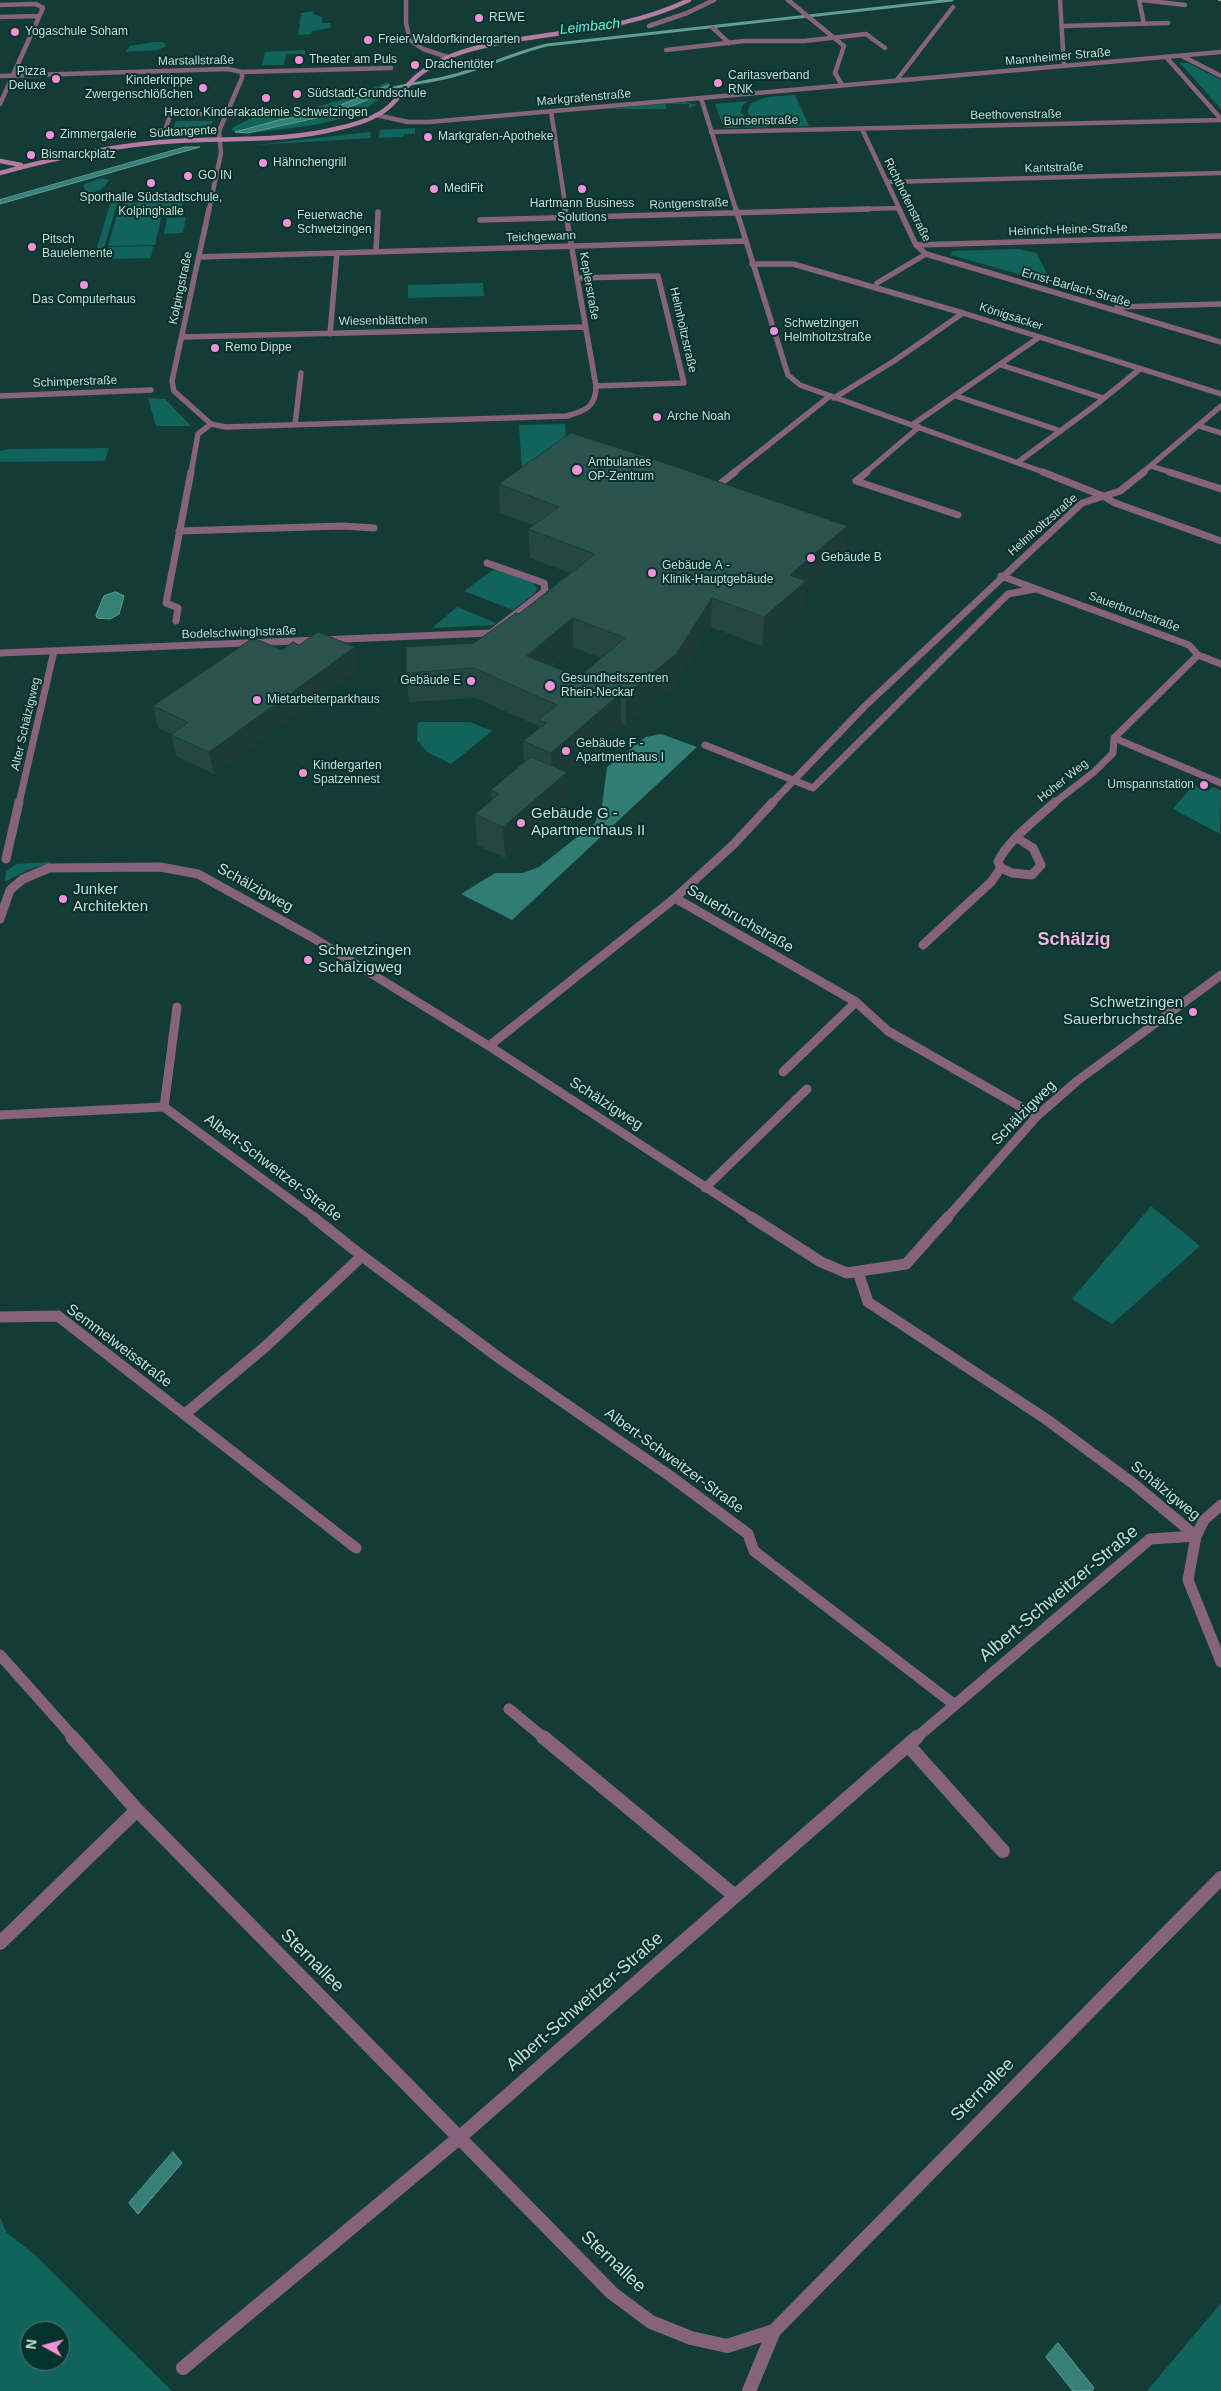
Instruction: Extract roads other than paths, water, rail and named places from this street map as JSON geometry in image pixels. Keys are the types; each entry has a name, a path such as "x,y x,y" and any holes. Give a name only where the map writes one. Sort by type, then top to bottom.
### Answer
{"main road":[{"name":"Südtangente","path":"0,173 134,146 280,136 333,130 376,115 390,106 410,82 451,58 503,42 633,20 669,10 690,0"},
{"path":"0,161 30,166"}],"street":[{"path":"406,0 406,23 410,40 423,49 451,58"},
{"path":"649,26 687,13 714,0"},
{"path":"788,0 844,46 835,72 842,85"},
{"path":"1060,0 1064,66"},
{"path":"1144,24 1140,0 1185,4"},
{"path":"0,5 39,5 43,8 0,104"},
{"path":"896,81 953,7"},
{"path":"0,17 39,16"},
{"path":"1063,26 1168,23"},
{"path":"714,28 728,43"},
{"path":"666,50 728,43 804,41 866,34 885,48"},
{"name":"Mannheimer Straße","path":"793,90 1221,52"},
{"path":"1181,56 1221,76"},
{"path":"1166,57 1221,120"},
{"name":"Marstallstraße","path":"0,76 391,68"},
{"name":"Kolpingstraße","path":"211,424 174,391 172,380 221,153 220,131 242,78 242,72"},
{"name":"Markgrafenstraße","path":"376,115 414,122 793,90"},
{"name":"Helmholtzstraße","path":"701,98 788,375 800,385 1018,462 1102,496 1114,503 1221,540"},
{"name":"Keplerstraße","path":"295,425 567,416 583,412 593,406 597,400 596,386 566,218 551,111"},
{"path":"163,136 170,116 174,114 227,114"},
{"name":"Beethovenstraße","path":"811,130 1221,120"},
{"name":"Richthofenstraße","path":"862,129 916,245 926,254 877,283"},
{"name":"Bunsenstraße","path":"711,132 811,130"},
{"name":"Kantstraße","path":"887,182 1221,173"},
{"name":"Röntgenstraße","path":"480,220 900,208"},
{"path":"376,252 378,212"},
{"name":"Heinrich-Heine-Straße","path":"916,245 1221,236"},
{"name":"Teichgewann","path":"199,257 746,241"},
{"path":"330,334 337,253"},
{"name":"Ernst-Barlach-Straße","path":"926,254 1221,342"},
{"name":"Königsäcker","path":"752,264 792,264 964,313 1038,338 1221,394"},
{"name":"Helmholtzstraße","path":"577,278 658,276 684,383 596,386"},
{"path":"1107,308 1221,304"},
{"path":"721,483 832,397 894,361 964,313"},
{"name":"Wiesenblättchen","path":"182,337 585,327"},
{"path":"958,515 856,481 915,426 1038,338"},
{"path":"1001,365 1103,398"},
{"path":"1018,462 1140,369"},
{"path":"301,373 295,425 226,427 211,424 198,434 179,531 343,526 374,528"},
{"name":"Schimperstraße","path":"0,396 151,390"},
{"path":"956,396 1061,431"},
{"name":"Helmholtzstraße","path":"1001,576 1082,503 1120,491 1221,406"},
{"path":"1199,426 1221,433"},
{"path":"1151,466 1221,489"},
{"name":"Bodelschwinghstraße","path":"176,621 178,608 166,603 179,531"},
{"name":"Bodelschwinghstraße","path":"0,653 491,633 545,591 546,587 544,583 487,563"},
{"name":"Sauerbruchstraße","path":"1037,1116 888,1031 856,1002 675,898 733,845 788,787 792,780 865,706 1001,576 1190,645 1198,655 1221,664"},
{"path":"705,745 813,788 1008,594 1035,589"},
{"name":"Alter Schälzigweg","path":"6,859 54,651"},
{"name":"Hoher Weg","path":"923,945 990,882 1001,868 998,862 1000,857 1017,838 1068,790 1094,772 1113,753 1114,738 1198,655"},
{"path":"1114,738 1221,783"},
{"path":"1001,868 1012,873 1032,875 1041,865 1035,848 1017,838"},
{"name":"Schälzigweg","path":"0,919 10,890 23,880 50,868 160,867 198,874 310,936 489,1046 821,1262 847,1273 906,1264 1037,1116 1077,1081 1221,975"},
{"path":"489,1046 675,898"},
{"path":"783,1072 856,1002"},
{"path":"0,1115 164,1107 177,1007"},
{"path":"705,1188 807,1089"},
{"name":"Albert-Schweitzer-Straße","path":"164,1107 289,1197 362,1256 502,1360 662,1471 748,1534 754,1550 955,1705"},
{"path":"185,1414 265,1347 362,1256"},
{"name":"Schälzigweg","path":"858,1272 868,1302 1046,1419 1134,1485 1196,1536"},
{"name":"Semmelweisstraße","path":"0,1317 58,1316 356,1548"},
{"path":"1221,1505 1204,1520 1196,1536 1188,1580 1221,1662"},
{"name":"Albert-Schweitzer-Straße","path":"460,2137 908,1745 1150,1539 1196,1536"},
{"name":"Sternallee","path":"0,1654 137,1810 291,1969 460,2137 612,2293 651,2322 691,2338 727,2346 774,2331"},
{"path":"509,1709 735,1896"},
{"path":"908,1745 1003,1851"},
{"path":"0,1943 137,1810"},
{"name":"Sternallee","path":"749,2391 774,2331 1221,1878"},
{"path":"183,2368 460,2137"}],"waterway":[{"name":"Leimbach","path":"377,93 461,74 547,45 952,0"}],"place":[{"name":"REWE","path":"479,18"},
{"name":"Yogaschule Soham","path":"15,32"},
{"name":"Freier Waldorfkindergarten","path":"368,40"},
{"name":"Theater am Puls","path":"299,60"},
{"name":"Drachentöter","path":"415,65"},
{"name":"Pizza Deluxe","path":"56,79"},
{"name":"Caritasverband RNK","path":"718,83"},
{"name":"Kinderkrippe Zwergenschlößchen","path":"203,88"},
{"name":"Südstadt-Grundschule","path":"297,94"},
{"name":"Hector Kinderakademie Schwetzingen","path":"266,98"},
{"name":"Zimmergalerie","path":"50,135"},
{"name":"Markgrafen-Apotheke","path":"428,137"},
{"name":"Bismarckplatz","path":"31,155"},
{"name":"Hähnchengrill","path":"263,163"},
{"name":"GO IN","path":"188,176"},
{"name":"Sporthalle Südstadtschule, Kolpinghalle","path":"151,183"},
{"name":"MediFit","path":"434,189"},
{"name":"Hartmann Business Solutions","path":"582,189"},
{"name":"Feuerwache Schwetzingen","path":"287,223"},
{"name":"Pitsch Bauelemente","path":"32,247"},
{"name":"Das Computerhaus","path":"84,285"},
{"name":"Schwetzingen Helmholtzstraße","path":"774,331"},
{"name":"Remo Dippe","path":"215,348"},
{"name":"Arche Noah","path":"657,417"},
{"name":"Ambulantes OP-Zentrum","path":"577,470"},
{"name":"Gebäude B","path":"811,558"},
{"name":"Gebäude A - Klinik-Hauptgebäude","path":"652,573"},
{"name":"Gebäude E","path":"471,681"},
{"name":"Gesundheitszentren Rhein-Neckar","path":"550,686"},
{"name":"Mietarbeiterparkhaus","path":"257,700"},
{"name":"Gebäude F - Apartmenthaus I","path":"566,751"},
{"name":"Kindergarten Spatzennest","path":"303,773"},
{"name":"Umspannstation","path":"1204,785"},
{"name":"Gebäude G - Apartmenthaus II","path":"521,823"},
{"name":"Junker Architekten","path":"63,899"},
{"name":"Schwetzingen Schälzigweg","path":"308,960"},
{"name":"Schwetzingen Sauerbruchstraße","path":"1193,1012"}],"district":[{"name":"Schälzig","path":"1074,940"}]}
